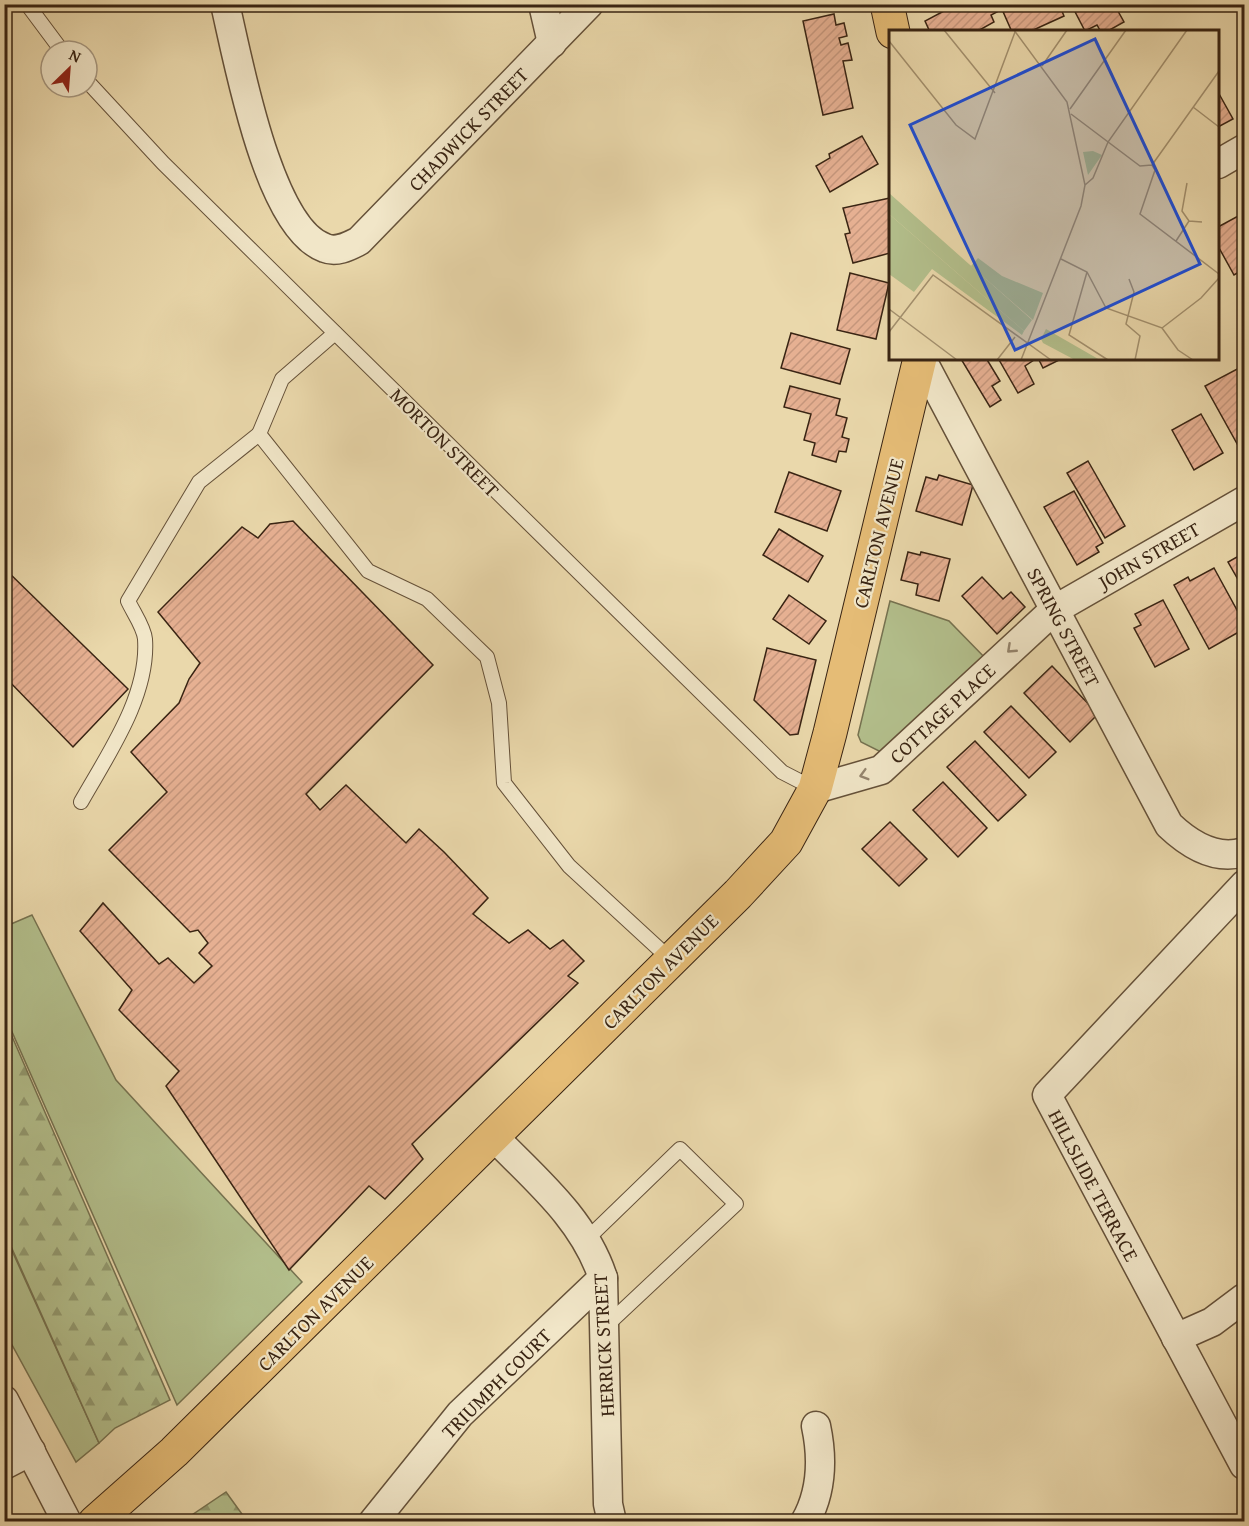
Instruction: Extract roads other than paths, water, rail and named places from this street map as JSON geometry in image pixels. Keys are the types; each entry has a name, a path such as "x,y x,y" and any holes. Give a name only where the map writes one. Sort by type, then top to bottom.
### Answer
{"main road":[{"name":"CARLTON AVENUE","path":"95,1521 174,1452 738,894 786,842 815,789 921,360"}],"street":[{"name":"CHADWICK STREET","path":"225,4 252,119 278,193 295,222 310,238 326,249 344,249 359,241 589,4"},
{"path":"543,4 552,43"},
{"path":"1219,163 1245,149"},
{"name":"SPRING STREET","path":"922,360 1170,825 1186,841 1244,868"},
{"name":"JOHN STREET","path":"1054,609 1245,501"},
{"name":"COTTAGE PLACE","path":"815,789 881,770 1054,609"},
{"name":"HILLSLIDE TERRACE","path":"1244,868 1047,1095 1245,1465"},
{"name":"HERRICK STREET","path":"493,1136 567,1213 587,1239 603,1278 608,1504 612,1521"},
{"name":"TRIUMPH COURT","path":"374,1521 460,1414 603,1278"},
{"path":"1176,1338 1212,1322 1245,1298"},
{"path":"4,1400 67,1521"},
{"path":"805,1521 811,1512 820,1482 821,1451 816,1425"},
{"path":"4,1465 31,1451"}],"lane":[{"path":"27,4 53,39"},
{"name":"MORTON STREET","path":"99,94 163,163 334,333 782,772 815,789"},
{"path":"81,802 120,731 142,682 145,637 128,601 199,482 259,434 282,379 334,333"},
{"path":"259,434 368,571 427,598 487,657 499,703 504,783 569,866 671,960"},
{"path":"587,1239 680,1149 736,1204 605,1328"}]}
